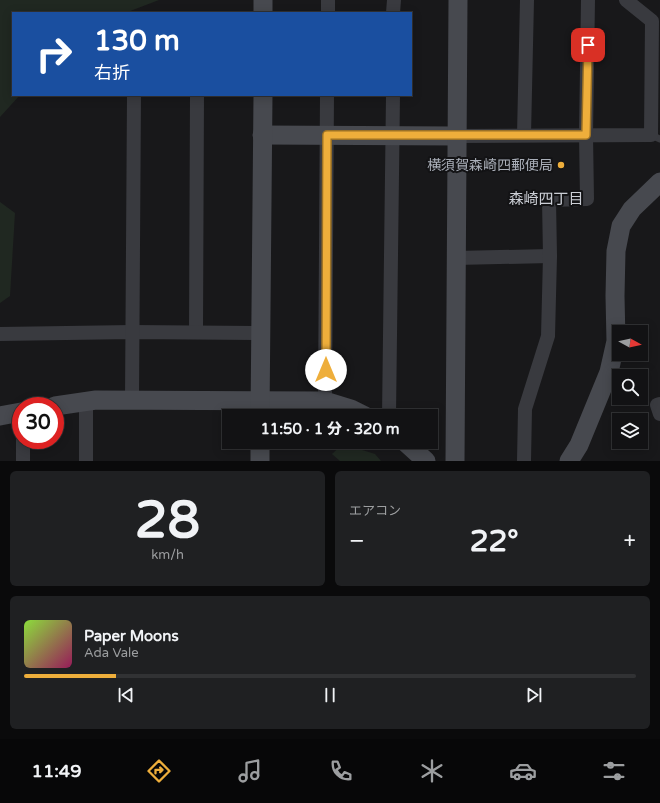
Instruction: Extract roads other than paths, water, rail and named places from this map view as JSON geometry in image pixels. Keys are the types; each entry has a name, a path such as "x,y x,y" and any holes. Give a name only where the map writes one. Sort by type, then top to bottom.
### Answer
{"street":[{"path":"263,12 264,0"},
{"path":"328,0 328,12"},
{"path":"393,12 394,0"},
{"path":"454,461 458,0"},
{"path":"524,135 527,0"},
{"path":"524,461 525,409 548,336 550,256 549,200 587,199 586,135 588,0"},
{"path":"262,135 586,135 655,137 652,20 626,0"},
{"path":"132,400 134,96"},
{"path":"196,332 197,96"},
{"path":"260,408 262,96"},
{"path":"325,401 328,96"},
{"path":"389,409 393,96"},
{"path":"569,461 579,445 609,372 616,341 616,258 621,226 632,209 660,182"},
{"path":"456,258 550,256"},
{"path":"0,334 132,332 261,333"},
{"path":"64,404 86,400 132,400 260,408 325,401 351,409"},
{"path":"86,400 86,461"},
{"path":"660,404 657,406 660,414"},
{"path":"0,416 12,414"},
{"path":"23,449 23,461"},
{"path":"260,449 260,461"},
{"path":"413,449 426,461"}],"place":[{"name":"横須賀森崎四郵便局","path":"561,165"}],"district":[{"name":"森崎四丁目","path":"546,199"}]}
